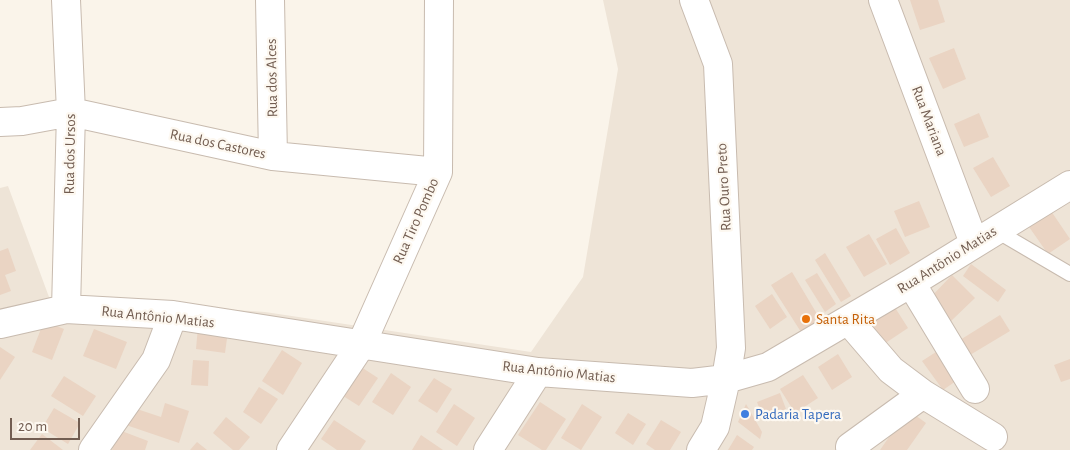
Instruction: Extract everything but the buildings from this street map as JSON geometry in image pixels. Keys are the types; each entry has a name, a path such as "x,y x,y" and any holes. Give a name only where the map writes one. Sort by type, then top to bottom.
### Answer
{"street":[{"name":"Rua dos Ursos","path":"66,0 71,112 66,309"},
{"name":"Rua dos Alces","path":"270,0 273,156"},
{"name":"Rua Tiro Pombo","path":"291,450 361,345 438,172 439,0"},
{"name":"Rua Ouro Preto","path":"694,0 718,64 731,348 726,379 714,427 701,450"},
{"name":"Rua Mariana","path":"883,0 985,237"},
{"name":"Rua dos Castores","path":"0,122 22,121 71,112 273,156 438,172"},
{"name":"Rua Antônio Matias","path":"0,324 66,309 173,315 538,372 692,383 726,379 768,367 1070,185"},
{"path":"911,282 975,389"},
{"path":"93,450 156,360 173,315"},
{"path":"848,320 891,370 923,394 992,437"},
{"path":"488,450 538,372"},
{"path":"850,447 923,394"}],"lane":[{"path":"985,237 1070,274"}],"shaded area":[{"path":"603,0 1070,0 1070,450 0,450 0,188 8,186 49,297 265,312 531,352 583,277 618,69"}],"place":[{"name":"Santa Rita","path":"806,319"},
{"name":"Padaria Tapera","path":"745,414"}]}
